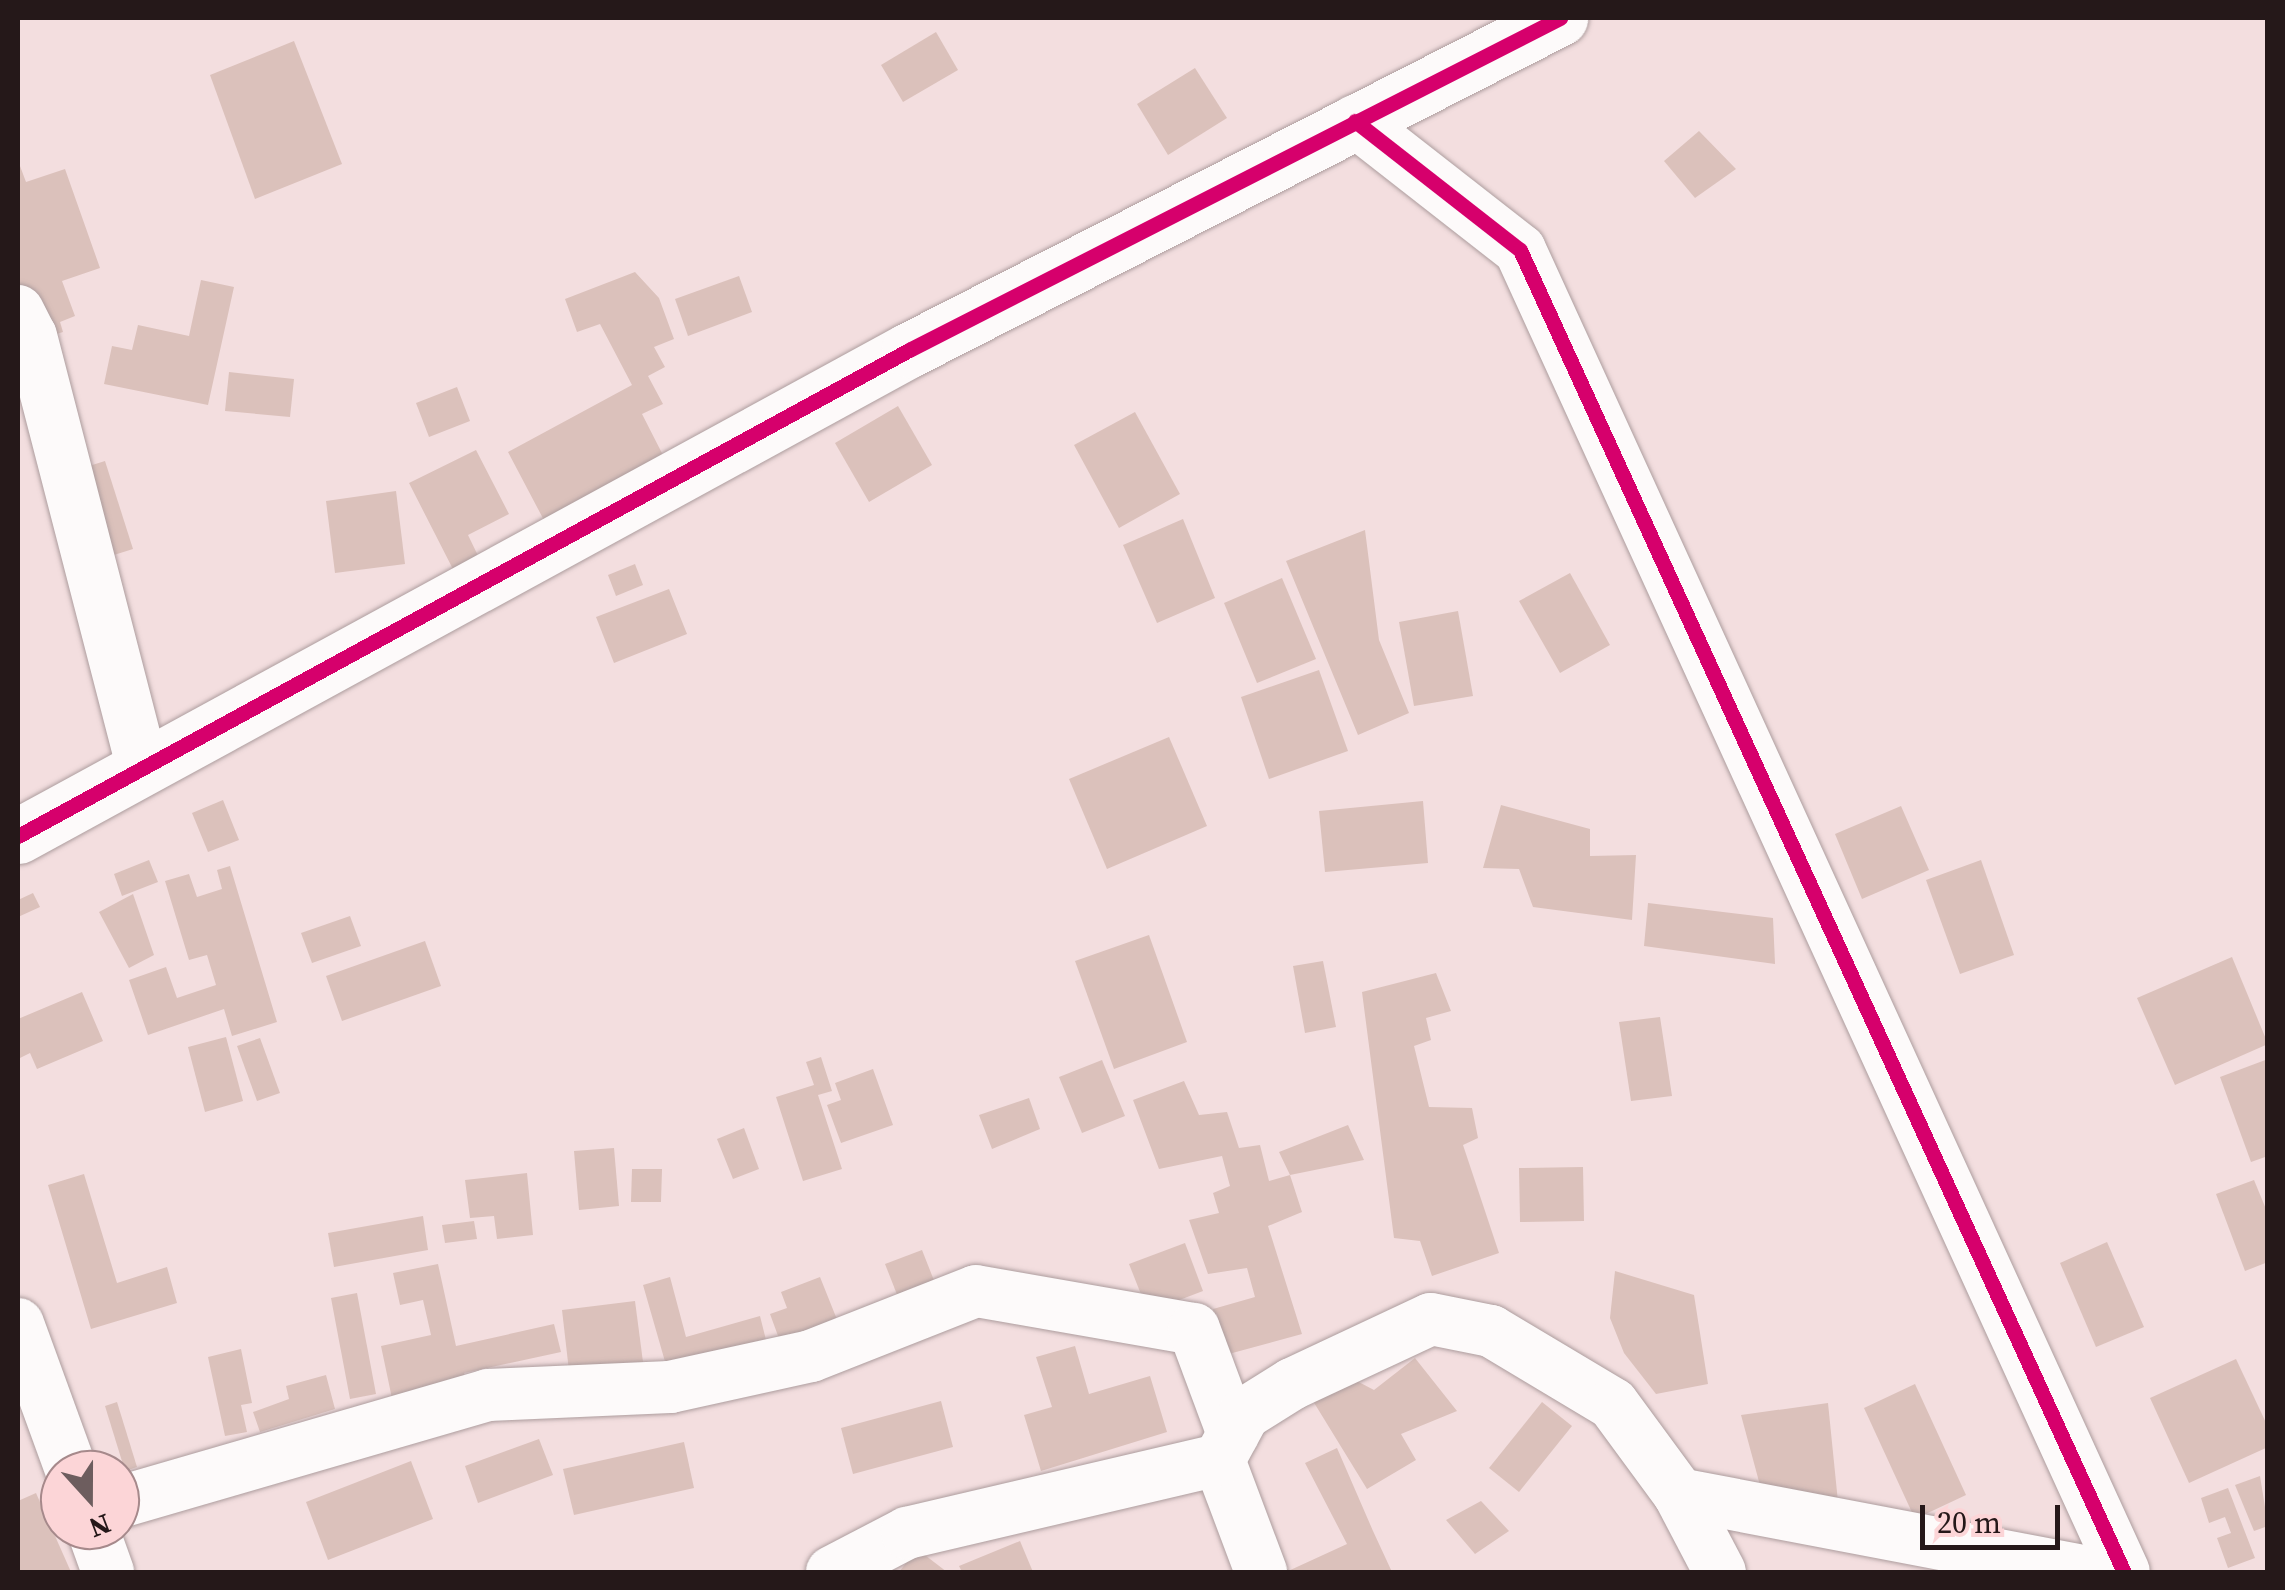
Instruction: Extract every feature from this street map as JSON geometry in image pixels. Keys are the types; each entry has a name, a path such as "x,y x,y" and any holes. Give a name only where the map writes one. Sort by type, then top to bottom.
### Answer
{"street":[{"path":"18,836 908,350 1560,18"},
{"path":"1355,121 1520,250 2124,1572"},
{"path":"18,311 31,336 143,768"},
{"path":"140,1496 488,1395 670,1387 812,1356 976,1291 1194,1330 1261,1572"},
{"path":"832,1572 906,1533 1226,1447 1244,1414 1292,1384 1430,1319 1491,1331 1614,1404 1679,1494 1720,1572"},
{"path":"18,1324 64,1450"},
{"path":"1679,1494 2086,1572"}],"building":[{"path":"936,32 958,70 903,102 881,65"},
{"path":"294,41 342,164 255,199 210,75"},
{"path":"1195,68 1227,118 1168,155 1137,104"},
{"path":"1699,131 1736,169 1695,198 1664,161"},
{"path":"20,166 26,182 65,169 100,268 62,281 75,316 60,322 63,332 37,340 18,285"},
{"path":"635,272 659,298 674,339 654,347 665,367 648,376 663,404 642,414 667,463 547,526 508,452 632,385 600,324 577,332 565,299"},
{"path":"739,276 752,312 688,336 675,299"},
{"path":"201,280 234,287 208,405 104,384 112,346 132,350 138,325 189,336"},
{"path":"229,372 294,379 290,417 225,411"},
{"path":"457,387 470,421 429,437 416,403"},
{"path":"898,406 932,465 869,502 835,443"},
{"path":"1135,412 1180,494 1119,528 1074,445"},
{"path":"476,450 509,514 468,535 483,566 458,579 409,483"},
{"path":"105,461 133,549 98,560 70,472"},
{"path":"396,491 405,564 335,573 326,501"},
{"path":"1183,519 1215,598 1157,623 1123,545"},
{"path":"1365,530 1379,640 1409,713 1358,735 1286,561"},
{"path":"635,564 643,585 616,596 608,575"},
{"path":"1570,573 1610,645 1560,673 1519,601"},
{"path":"1282,578 1316,659 1257,683 1224,603"},
{"path":"669,589 687,634 614,663 596,617"},
{"path":"1458,611 1473,696 1414,706 1399,622"},
{"path":"1319,670 1348,751 1269,779 1241,697"},
{"path":"1169,737 1207,826 1107,869 1069,779"},
{"path":"223,800 239,840 208,852 192,813"},
{"path":"1423,801 1428,863 1325,872 1319,811"},
{"path":"1501,805 1590,829 1590,856 1636,855 1632,920 1533,907 1519,869 1483,868"},
{"path":"1901,806 1929,870 1862,899 1835,834"},
{"path":"149,860 158,882 122,896 114,874"},
{"path":"1981,860 2014,955 1960,974 1926,880"},
{"path":"230,866 277,1022 232,1036 224,1009 148,1035 129,980 166,967 177,998 216,985 207,955 189,960 165,881 189,874 197,897 222,889 217,870"},
{"path":"33,893 40,907 18,917 18,900"},
{"path":"133,894 154,955 129,968 99,912"},
{"path":"1648,903 1773,918 1775,964 1644,946"},
{"path":"350,916 361,946 312,963 301,933"},
{"path":"1149,935 1187,1042 1114,1069 1075,961"},
{"path":"425,941 441,986 342,1021 326,976"},
{"path":"2232,957 2268,1044 2175,1085 2137,998"},
{"path":"1323,961 1336,1027 1305,1033 1293,966"},
{"path":"1436,973 1451,1011 1426,1018 1431,1040 1414,1046 1429,1107 1472,1108 1478,1138 1463,1145 1499,1253 1432,1276 1420,1241 1394,1238 1362,992"},
{"path":"82,992 103,1041 37,1069 30,1053 18,1059 18,1019"},
{"path":"1660,1017 1672,1096 1631,1101 1619,1022"},
{"path":"226,1037 243,1101 205,1112 188,1047"},
{"path":"260,1038 280,1093 257,1101 237,1046"},
{"path":"821,1057 832,1091 818,1095 842,1169 803,1181 776,1097 814,1085 806,1062"},
{"path":"2268,1059 2268,1156 2251,1162 2220,1077"},
{"path":"1102,1060 1125,1116 1082,1133 1059,1077"},
{"path":"873,1069 893,1125 841,1143 827,1105 841,1100 835,1083"},
{"path":"1184,1081 1199,1115 1227,1112 1239,1148 1260,1145 1269,1181 1290,1175 1302,1212 1268,1226 1302,1334 1225,1355 1213,1309 1255,1297 1247,1268 1208,1274 1189,1220 1219,1213 1213,1193 1230,1186 1222,1156 1159,1169 1133,1100"},
{"path":"1029,1098 1040,1129 992,1149 979,1115"},
{"path":"1348,1125 1364,1160 1290,1175 1279,1152"},
{"path":"744,1128 759,1169 733,1179 717,1139"},
{"path":"614,1148 619,1206 579,1210 574,1151"},
{"path":"1583,1167 1584,1221 1520,1222 1519,1168"},
{"path":"632,1169 662,1169 661,1202 631,1202"},
{"path":"527,1173 533,1235 497,1239 494,1216 470,1218 465,1180"},
{"path":"84,1174 117,1283 167,1267 177,1303 91,1329 48,1185"},
{"path":"2254,1180 2268,1214 2268,1262 2245,1271 2216,1194"},
{"path":"423,1216 428,1250 334,1267 328,1233"},
{"path":"474,1221 477,1239 445,1243 442,1225"},
{"path":"2107,1242 2144,1327 2096,1347 2060,1263"},
{"path":"1185,1243 1203,1291 1148,1312 1129,1264"},
{"path":"922,1250 935,1283 898,1297 885,1264"},
{"path":"438,1264 456,1346 554,1324 561,1352 464,1373 468,1392 394,1408 381,1346 431,1335 423,1300 400,1305 393,1273"},
{"path":"1615,1271 1694,1295 1708,1384 1656,1394 1624,1353 1610,1318"},
{"path":"670,1277 686,1337 760,1316 767,1344 668,1372 643,1285"},
{"path":"820,1277 838,1322 781,1344 770,1314 787,1308 781,1292"},
{"path":"357,1293 376,1394 350,1399 331,1298"},
{"path":"635,1301 643,1362 569,1371 562,1310"},
{"path":"1075,1346 1089,1394 1150,1376 1167,1432 1041,1471 1024,1415 1052,1407 1036,1357"},
{"path":"241,1349 252,1403 241,1405 247,1432 225,1436 208,1357"},
{"path":"1415,1358 1457,1411 1401,1434 1416,1460 1367,1489 1313,1401 1351,1378 1374,1390"},
{"path":"2236,1359 2268,1427 2268,1447 2189,1483 2150,1398"},
{"path":"326,1375 335,1409 260,1432 253,1412 289,1399 286,1386"},
{"path":"1915,1384 1966,1495 1915,1519 1864,1408"},
{"path":"941,1401 953,1447 853,1474 841,1428"},
{"path":"117,1402 132,1450 119,1450 105,1406"},
{"path":"1542,1402 1572,1426 1519,1492 1489,1468"},
{"path":"1828,1403 1838,1502 1761,1489 1741,1415"},
{"path":"539,1439 553,1475 478,1503 465,1466"},
{"path":"684,1442 694,1488 574,1515 563,1469"},
{"path":"1337,1448 1392,1572 1286,1572 1347,1544 1305,1463"},
{"path":"411,1461 433,1519 328,1560 306,1502"},
{"path":"2260,1476 2268,1526 2254,1531 2235,1485"},
{"path":"2228,1488 2255,1558 2228,1568 2217,1538 2231,1533 2225,1517 2209,1523 2201,1498"},
{"path":"36,1493 40,1502 40,1550 61,1550 71,1572 18,1572 18,1501"},
{"path":"1481,1501 1509,1531 1475,1554 1446,1520"},
{"path":"1020,1541 1033,1572 962,1572 959,1566"},
{"path":"917,1549 947,1572 899,1572"}],"cycle path":[{"path":"18,836 909,350 1560,18"},
{"path":"1355,121 1520,250 2124,1572"}]}
